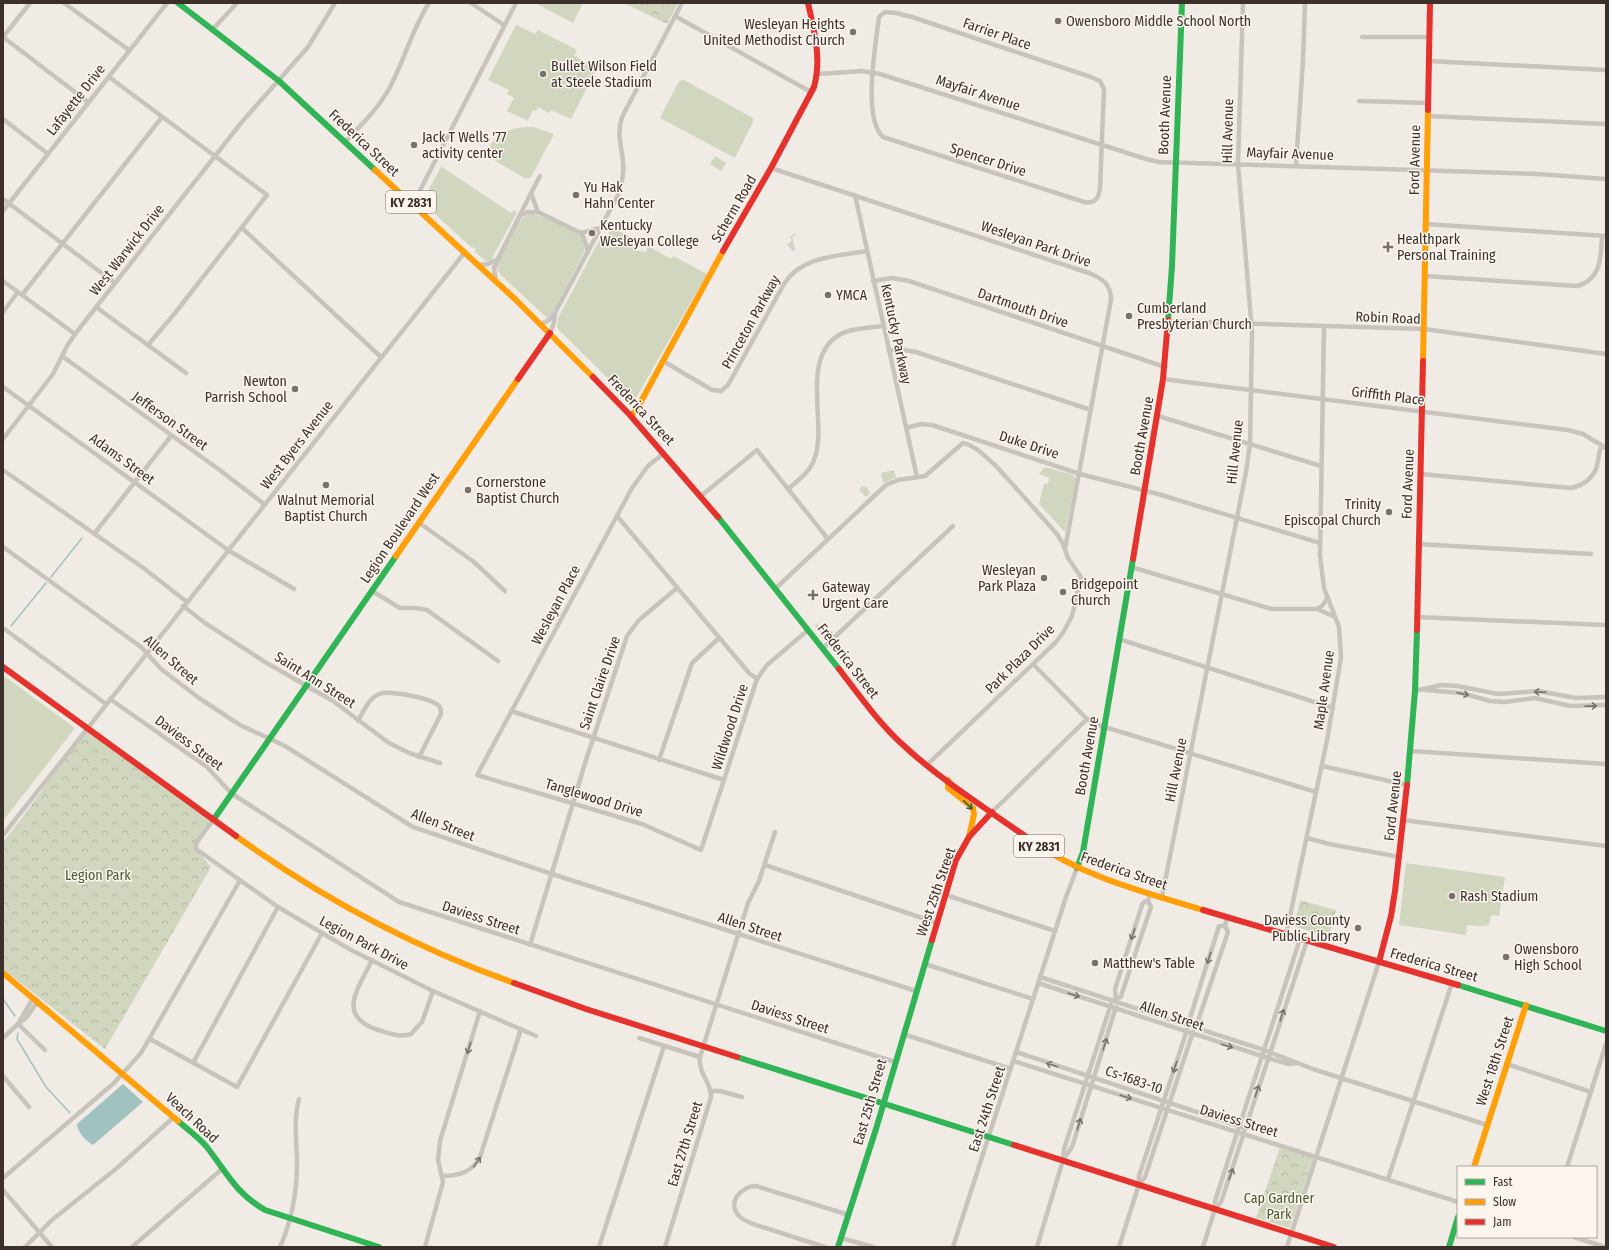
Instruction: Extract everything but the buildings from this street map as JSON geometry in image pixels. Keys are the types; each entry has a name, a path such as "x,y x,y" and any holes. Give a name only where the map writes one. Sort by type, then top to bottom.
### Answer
{"street":[{"path":"30,3 3,37 88,102"},
{"path":"64,3 129,50"},
{"name":"Lafayette Drive","path":"3,211 167,3"},
{"name":"Frederica Street","path":"178,3 279,81 496,280 541,324 631,416 701,496 776,588 882,724 902,744 927,765 992,812 1048,852 1077,868 1150,894 1526,1005 1606,1031"},
{"path":"213,29 237,3"},
{"name":"West Warwick Drive","path":"3,439 30,406 53,374 75,334 243,121 308,47 334,3"},
{"path":"346,142 371,115 386,94 416,25 429,3"},
{"path":"471,3 504,25"},
{"path":"413,204 516,3"},
{"path":"541,324 550,319 555,313 617,197 622,180 623,164 618,132 622,117 682,3"},
{"name":"Scherm Road","path":"631,416 638,407 717,261 771,168 819,74 819,56 808,3"},
{"name":"Booth Avenue","path":"1077,868 1083,852 1158,416 1165,367 1182,3"},
{"name":"Hill Avenue","path":"1162,897 1237,518 1250,444 1252,325 1238,164 1243,3"},
{"path":"1296,165 1305,3"},
{"name":"Ford Avenue","path":"1379,962 1391,916 1400,857 1411,751 1415,691 1430,3"},
{"name":"Farrier Place","path":"872,72 879,18 882,14 890,12 912,17 1100,81 1104,89 1102,145"},
{"path":"675,16 811,92"},
{"path":"1362,37 1429,37"},
{"path":"1429,61 1606,70"},
{"name":"Mayfair Avenue","path":"819,74 872,72 929,89 1146,160 1538,174 1606,179"},
{"name":"Spencer Drive","path":"872,72 871,87 875,123 882,137 1084,202 1094,202 1099,194 1102,145"},
{"path":"109,76 267,195 175,313 148,345"},
{"path":"1359,101 1428,103"},
{"path":"1428,116 1606,124"},
{"path":"3,312 63,243 162,117"},
{"path":"3,119 48,154"},
{"name":"Wesleyan Park Drive","path":"771,168 1102,278 1110,287 1111,293 1080,474"},
{"path":"496,280 494,268 540,176"},
{"path":"531,192 538,212"},
{"name":"Kentucky Parkway","path":"855,195 917,477"},
{"path":"3,199 115,283"},
{"path":"519,216 528,212 538,212 580,233 585,241 588,252"},
{"path":"1425,276 1577,286 1587,282 1595,274 1600,263 1604,236 1426,224"},
{"path":"242,228 381,357"},
{"path":"580,233 600,228"},
{"name":"Princeton Parkway","path":"663,361 712,390 721,391 728,385 784,284 793,272 809,262 867,251"},
{"name":"West Byers Avenue","path":"3,835 146,652 465,252"},
{"path":"478,265 488,264 498,259"},
{"name":"Dartmouth Drive","path":"873,281 892,278 909,281 1165,367"},
{"path":"3,281 75,334"},
{"path":"96,307 186,373"},
{"path":"550,333 554,323 555,313"},
{"name":"Robin Road","path":"1168,321 1424,330 1606,354"},
{"path":"788,489 807,472 816,457 818,444 818,377 821,360 828,345 833,339 846,332 883,326"},
{"name":"Maple Avenue","path":"1286,935 1322,766 1342,648 1335,617 1327,598 1322,578 1320,543 1324,400 1324,327"},
{"name":"Legion Boulevard West","path":"214,819 550,333"},
{"path":"889,351 898,349 916,352 1091,410"},
{"name":"Jefferson Street","path":"62,356 264,504"},
{"name":"Griffith Place","path":"1163,379 1568,430 1583,434 1604,447"},
{"name":"Adams Street","path":"3,387 228,550 294,589"},
{"path":"1158,416 1321,466"},
{"name":"Duke Drive","path":"906,428 921,424 932,425 1080,474 1145,491 1320,543"},
{"path":"94,534 171,436"},
{"name":"Park Plaza Drive","path":"776,588 886,485 898,480 925,476 960,444 965,444 988,458 1057,534 1068,558 1081,577 1072,616 1064,631 1033,664 927,765"},
{"path":"1420,474 1571,488 1583,484 1592,477 1597,468 1604,447"},
{"path":"701,496 757,450 828,540"},
{"name":"Wesleyan Place","path":"476,775 639,475 664,453"},
{"name":"Saint Ann Street","path":"3,470 142,567 205,623 265,662 333,702 389,743 419,757 440,763"},
{"path":"1065,549 1080,474"},
{"path":"617,516 749,673 757,679"},
{"path":"418,522 474,562 505,591"},
{"path":"823,648 953,526"},
{"path":"1418,544 1591,554"},
{"name":"Allen Street","path":"3,547 146,652 161,669 199,698 240,725 269,738 413,827 552,874 916,991"},
{"path":"1131,567 1272,609 1317,609 1335,617"},
{"name":"Saint Claire Drive","path":"530,945 572,805 622,649 630,630 639,620 677,588"},
{"path":"372,591 400,608 427,610 498,661"},
{"path":"1317,609 1323,605 1327,598"},
{"path":"1416,617 1606,625"},
{"path":"3,628 106,704"},
{"name":"Wildwood Drive","path":"701,850 757,679 767,665 808,630"},
{"path":"659,760 692,663 719,638"},
{"path":"1119,639 1333,708"},
{"path":"1033,664 1087,719 1095,724 1316,792"},
{"path":"3,667 88,727 261,854 302,881 369,919 432,950 521,987 1334,1247"},
{"path":"1415,691 1442,685 1457,686 1498,694 1538,691 1576,698 1606,697"},
{"path":"1425,689 1461,692 1490,701 1504,702 1535,698 1570,706 1606,705"},
{"path":"358,721 373,698 381,693 413,696 440,706 442,714 419,757"},
{"name":"Daviess Street","path":"110,699 207,767 231,793 399,902 894,1062"},
{"path":"511,711 724,780"},
{"path":"992,812 1087,719"},
{"path":"1411,751 1606,764"},
{"path":"1322,766 1407,784"},
{"name":"Tanglewood Drive","path":"476,775 532,790 572,805 642,824 701,850"},
{"path":"948,780 948,788 973,808 974,814 969,837"},
{"name":"West 25th Street","path":"925,964 956,860 969,837 992,812"},
{"name":"Legion Park Drive","path":"214,819 195,847 203,856 239,882 278,908 372,960 433,991 536,1036"},
{"path":"1403,820 1606,846"},
{"name":"East 27th Street","path":"665,1247 707,1111 711,1091 700,1070 700,1057 748,903 765,865 775,832"},
{"path":"1307,838 1400,857"},
{"path":"765,865 938,922"},
{"name":"East 24th Street","path":"953,1247 1038,983 1077,868"},
{"path":"3,1178 95,1100 123,1074 150,1039 210,930 239,882"},
{"path":"1064,1160 1064,1149 1110,1007 1121,997 1151,907 1148,901 1150,894"},
{"path":"946,895 1056,931"},
{"path":"1037,1247 1064,1160 1072,1147 1116,1009 1115,989 1140,912 1144,902 1148,901"},
{"path":"193,1063 278,908"},
{"path":"1119,1247 1139,1184 1139,1176 1186,1032 1198,1021 1228,932 1225,926 1227,917"},
{"path":"1139,1184 1145,1177 1192,1034 1190,1018 1219,926 1225,926"},
{"path":"150,1039 237,1087 322,933"},
{"path":"1203,1247 1215,1209 1215,1201 1262,1056 1304,940"},
{"path":"1215,1209 1221,1202 1244,1134 1304,940"},
{"path":"372,960 353,1000 355,1016 363,1024 394,1035 411,1034 420,1027 433,991"},
{"path":"1287,1247 1379,962"},
{"path":"925,964 1033,999"},
{"name":"East 25th Street","path":"838,1247 925,964"},
{"name":"Veach Road","path":"3,973 36,999 207,1147 237,1190 250,1202 265,1210 290,1219 379,1247"},
{"name":"Allen Street","path":"1040,977 1192,1026 1342,1078 1487,1125"},
{"name":"Allen Street","path":"1038,983 1268,1058 1289,1064 1300,1063"},
{"path":"1388,1179 1452,983"},
{"path":"3,1038 26,1018 36,999"},
{"path":"18,1024 36,999"},
{"name":"West 18th Street","path":"1474,1166 1526,1005"},
{"path":"425,1247 441,1191 443,1176 438,1160 440,1142 480,1011"},
{"path":"18,1024 45,1050"},
{"path":"443,1176 455,1176 464,1173 474,1167 480,1157 521,1029"},
{"path":"903,1034 1011,1069"},
{"path":"639,1038 700,1057"},
{"path":"1568,1165 1606,1044"},
{"path":"599,1247 664,1046"},
{"name":"Cs-1683-10","path":"1016,1052 1245,1128"},
{"name":"Daviess Street","path":"1013,1061 1317,1156 1457,1202"},
{"path":"1507,1064 1591,1092"},
{"path":"3,1076 28,1107"},
{"path":"711,1091 720,1091 742,1097"},
{"path":"280,1247 290,1219 296,1191 295,1117 299,1099"},
{"path":"25,1247 52,1220 155,1136 174,1117"},
{"path":"132,1247 222,1169"},
{"path":"825,1247 747,1222 736,1212 736,1199 743,1189 756,1186 848,1215"},
{"path":"3,1190 52,1247"},
{"path":"1449,1247 1457,1220"},
{"path":"841,1238 873,1247"},
{"path":"1576,1238 1593,1245 1606,1247"}],"green space":[{"path":"535,3 583,3 573,23"},
{"path":"624,3 678,3 667,24"},
{"name":"Bullet Wilson Field at Steele Stadium","path":"516,25 535,34 538,30 577,50 574,56 597,68 571,119 551,110 549,113 538,107 536,111 533,110 528,121 507,111 514,98 507,94 509,90 488,80"},
{"path":"684,80 753,118 753,122 735,158 660,118 679,81"},
{"path":"533,127 554,134 531,177 526,179 484,154 493,141 504,133 517,128"},
{"path":"715,156 726,163 721,171 710,164"},
{"path":"443,163 442,167 511,213 514,210 517,212 490,262 487,262 475,252 476,250 473,247 472,248 422,202"},
{"path":"530,214 548,219 569,229 579,235 584,245 584,252 553,313 547,318 501,275 497,269 498,262 519,222 523,217"},
{"path":"612,227 634,239 631,245 638,251 646,252 648,246 671,259 673,256 707,274 633,403 557,328 558,318 600,239 605,240"},
{"path":"795,233 796,235 792,237 795,249 794,252 787,245 792,240 790,237"},
{"path":"1045,467 1073,475 1076,479 1065,532 1039,504 1044,483 1048,484 1049,478 1039,474"},
{"path":"894,470 896,477 885,483 883,482 881,473"},
{"path":"862,486 866,486 870,493 866,497 859,490"},
{"path":"817,624 822,629 831,631 834,635 827,641 815,626"},
{"path":"3,675 75,728 3,821"},
{"name":"Legion Park","path":"88,727 214,819 196,849 211,867 105,1049 3,969 3,842"},
{"name":"Rash Stadium","path":"1406,863 1505,877 1499,916 1491,915 1489,925 1467,925 1466,935 1399,925"},
{"path":"1300,900 1336,910 1329,937 1296,927 1295,925"},
{"name":"Cap Gardner Park","path":"1280,1147 1313,1158 1290,1228 1256,1218"}],"water":[{"path":"123,1084 143,1102 93,1145 83,1136 77,1127 77,1124"}],"waterway":[{"path":"51,577 82,538"},
{"path":"11,626 46,583"},
{"path":"3,999 15,1016"},
{"path":"18,1033 17,1039 46,1087 70,1113"}],"traffic: fast":[{"path":"178,3 279,81 375,170"},
{"path":"1168,320 1172,266 1182,3"},
{"path":"718,517 839,669"},
{"path":"214,819 396,556"},
{"path":"1077,868 1083,852 1133,559"},
{"path":"1407,785 1415,691 1417,630"},
{"path":"838,1247 876,1129 932,940"},
{"path":"1458,985 1606,1031"},
{"path":"737,1057 1014,1145"},
{"path":"178,1121 206,1146 238,1189 265,1210 379,1247"},
{"path":"1449,1247 1457,1220"}],"traffic: slow":[{"path":"1423,361 1428,110"},
{"path":"375,170 516,300 593,377"},
{"path":"631,416 638,407 723,251"},
{"path":"396,556 518,379"},
{"path":"948,780 948,788 973,808 974,814 969,837"},
{"path":"236,836 301,880 370,919 441,954 514,983"},
{"path":"1032,841 1052,854 1093,874 1136,890 1203,910"},
{"path":"3,973 178,1121"},
{"path":"1474,1166 1526,1005"}],"traffic: jam":[{"path":"723,251 771,168 814,87 817,55 815,34 808,3"},
{"path":"1428,110 1430,3"},
{"path":"1133,559 1163,379 1168,320"},
{"path":"518,379 550,333"},
{"path":"1417,630 1423,361"},
{"path":"593,377 629,414 718,517"},
{"path":"3,667 236,836"},
{"path":"839,669 885,727 916,757 948,782 1032,841"},
{"path":"1379,962 1391,916 1395,891 1407,785"},
{"path":"932,940 956,860 969,837 992,812"},
{"path":"1203,910 1458,985"},
{"path":"514,983 586,1009 737,1057"},
{"path":"1014,1145 1334,1247"}],"place":[{"name":"Owensboro Middle School North","path":"1058,21"},
{"name":"Wesleyan Heights United Methodist Church","path":"853,32"},
{"name":"Bullet Wilson Field at Steele Stadium","path":"543,74"},
{"name":"Jack T Wells '77 activity center","path":"414,145"},
{"name":"Yu Hak Hahn Center","path":"576,195"},
{"name":"Kentucky Wesleyan College","path":"592,233"},
{"name":"Healthpark Personal Training","path":"1388,247"},
{"name":"YMCA","path":"828,295"},
{"name":"Cumberland Presbyterian Church","path":"1129,316"},
{"name":"Newton Parrish School","path":"295,389"},
{"name":"Walnut Memorial Baptist Church","path":"326,485"},
{"name":"Cornerstone Baptist Church","path":"468,490"},
{"name":"Trinity Episcopal Church","path":"1389,512"},
{"name":"Wesleyan Park Plaza","path":"1044,578"},
{"name":"Bridgepoint Church","path":"1063,592"},
{"name":"Gateway Urgent Care","path":"813,595"},
{"name":"Rash Stadium","path":"1452,896"},
{"name":"Daviess County Public Library","path":"1358,928"},
{"name":"Owensboro High School","path":"1506,957"},
{"name":"Matthew's Table","path":"1095,963"}]}
